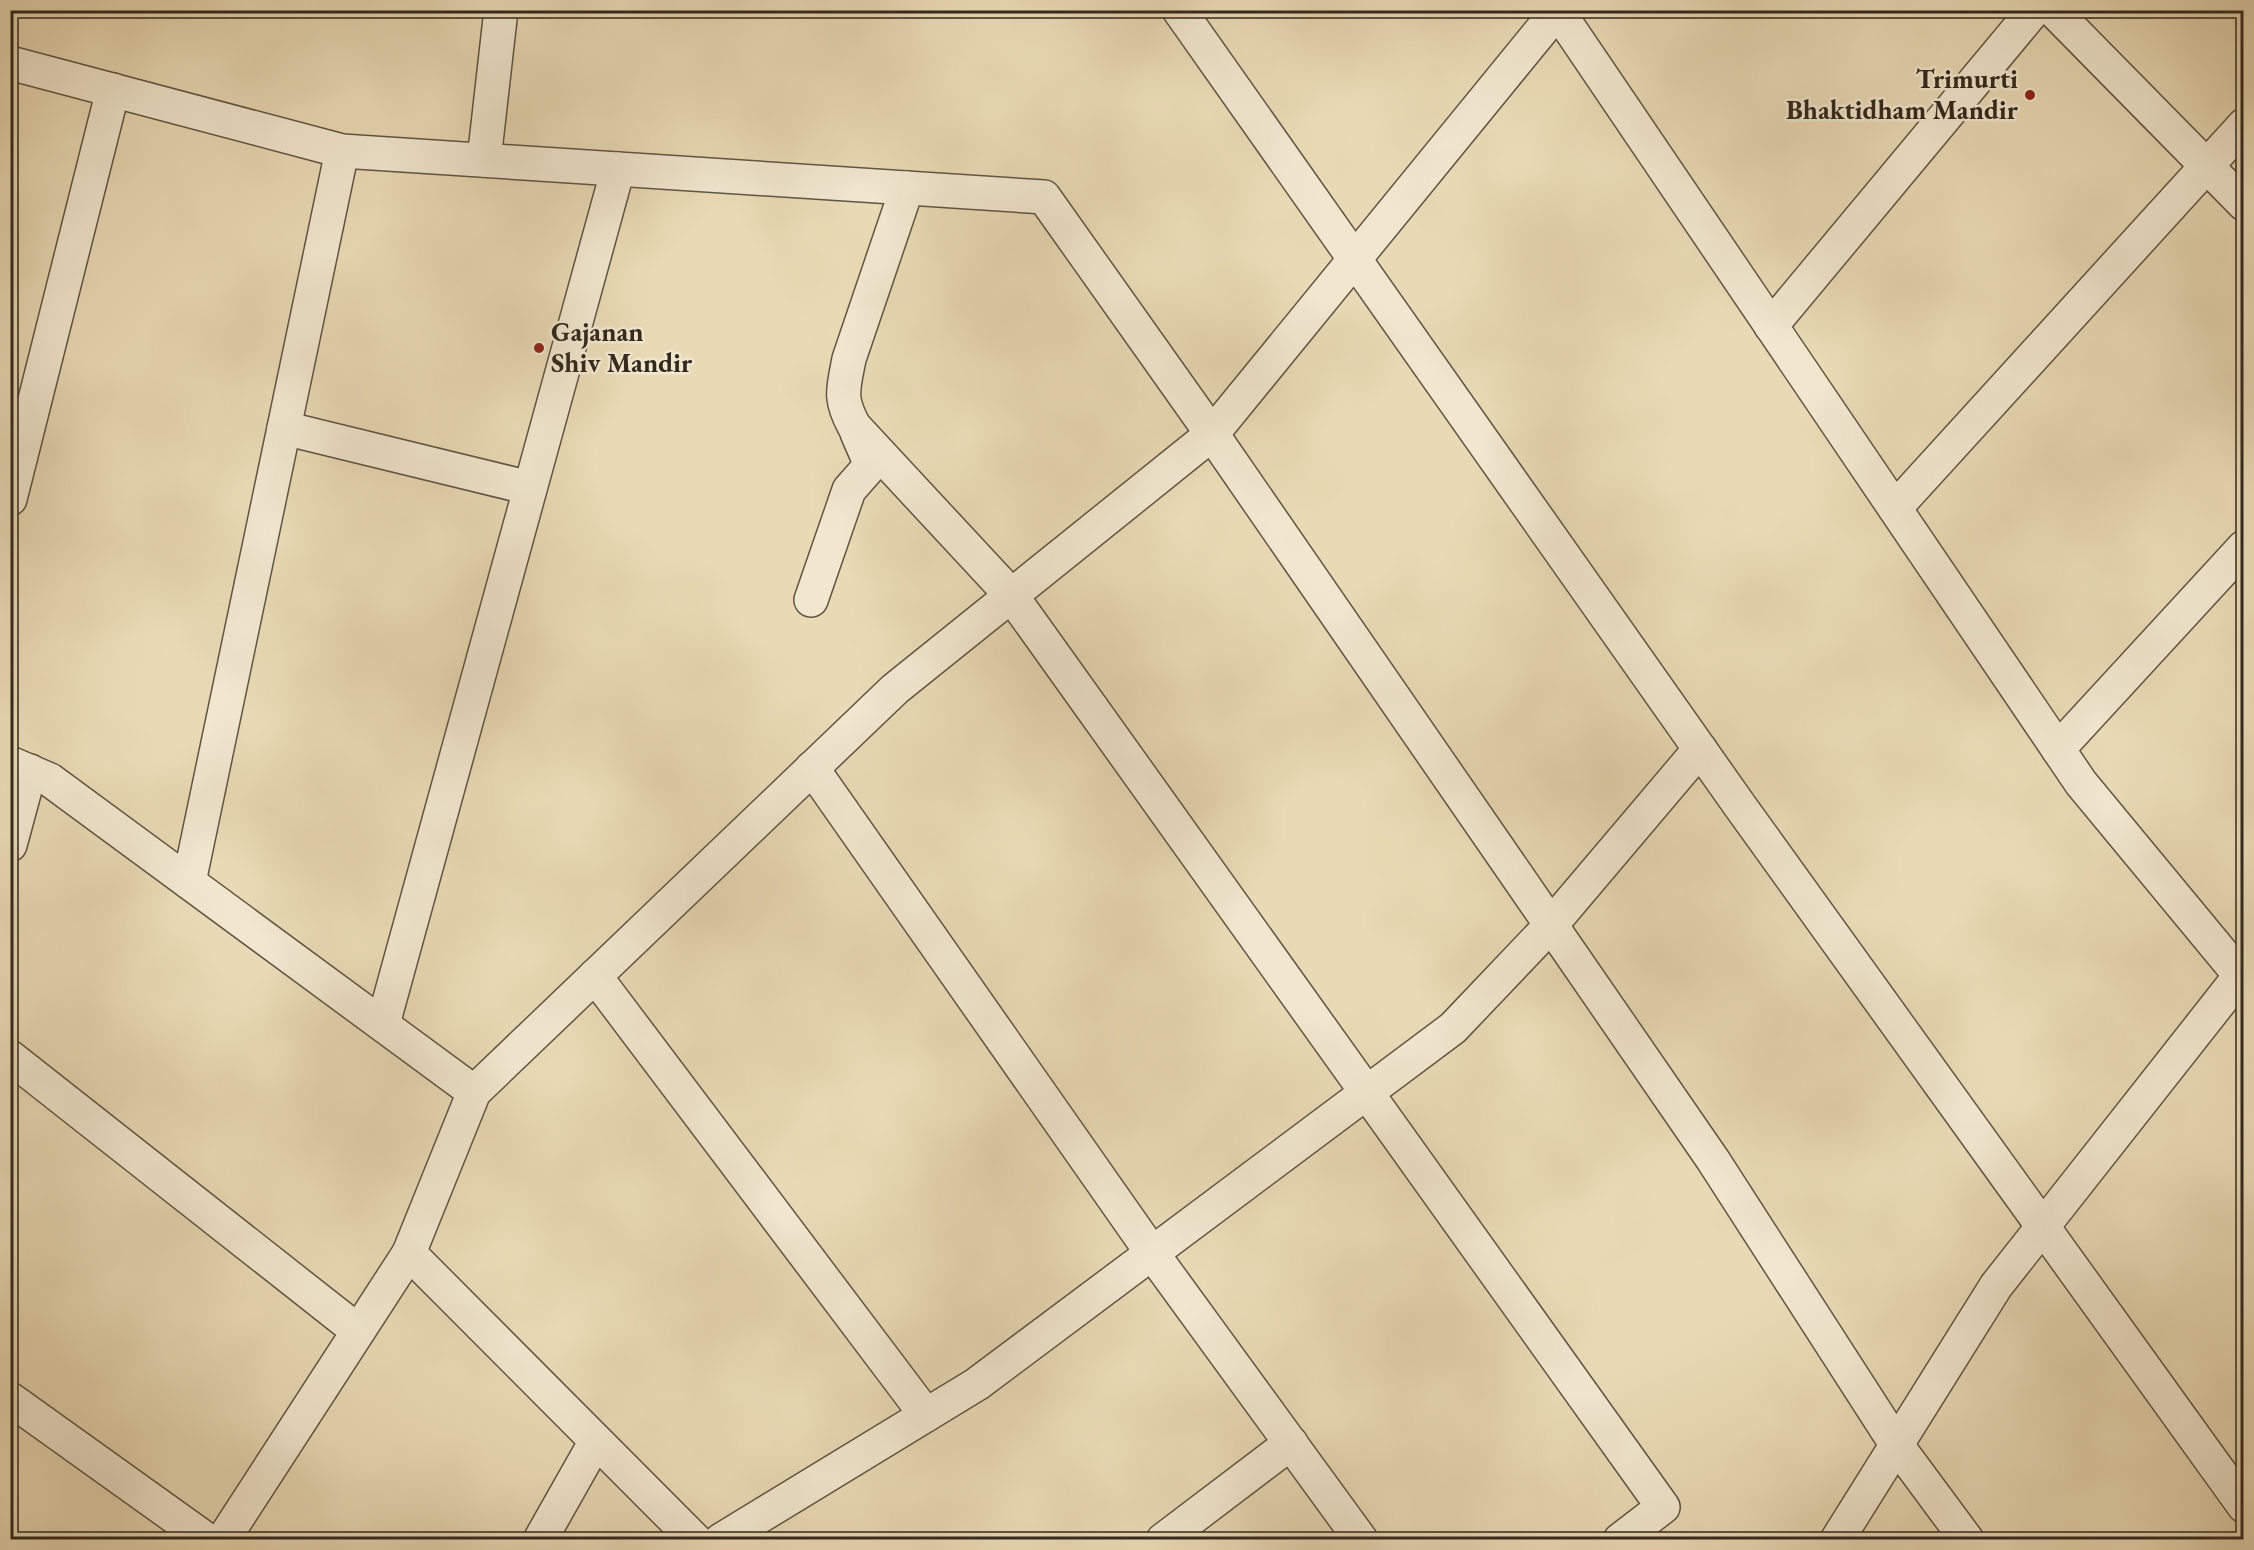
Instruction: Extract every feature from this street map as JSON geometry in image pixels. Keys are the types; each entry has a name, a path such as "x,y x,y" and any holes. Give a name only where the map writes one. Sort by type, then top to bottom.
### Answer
{"street":[{"path":"484,160 501,10"},
{"path":"1179,10 1700,749 2244,1506"},
{"path":"223,1539 409,1253 474,1092 895,689 1212,434 1558,10 2081,783 2242,975 1996,1286 1837,1539"},
{"path":"1771,326 2034,10"},
{"path":"2053,10 2244,204"},
{"path":"10,63 342,151 1044,197 1212,434 1713,1160 1896,1444 1967,1539"},
{"path":"10,500 113,90"},
{"path":"1895,508 2244,124"},
{"path":"189,882 342,151"},
{"path":"383,1024 618,169"},
{"path":"811,600 849,490 870,465 843,406 844,383 849,359 907,188"},
{"path":"854,426 1011,596 1663,1507 1620,1539"},
{"path":"284,428 530,488"},
{"path":"2058,749 2244,547"},
{"path":"721,1539 977,1384 1453,1028 1551,925 1700,749"},
{"path":"10,845 20,767 50,780 474,1092"},
{"path":"812,768 1152,1253 1361,1539"},
{"path":"595,976 926,1415"},
{"path":"10,1057 358,1331"},
{"path":"409,1253 695,1539"},
{"path":"10,1399 207,1539"},
{"path":"540,1539 596,1441"},
{"path":"1162,1539 1291,1443"}],"place":[{"name":"Trimurti Bhaktidham Mandir","path":"2030,95"},
{"name":"Gajanan Shiv Mandir","path":"539,348"}]}
